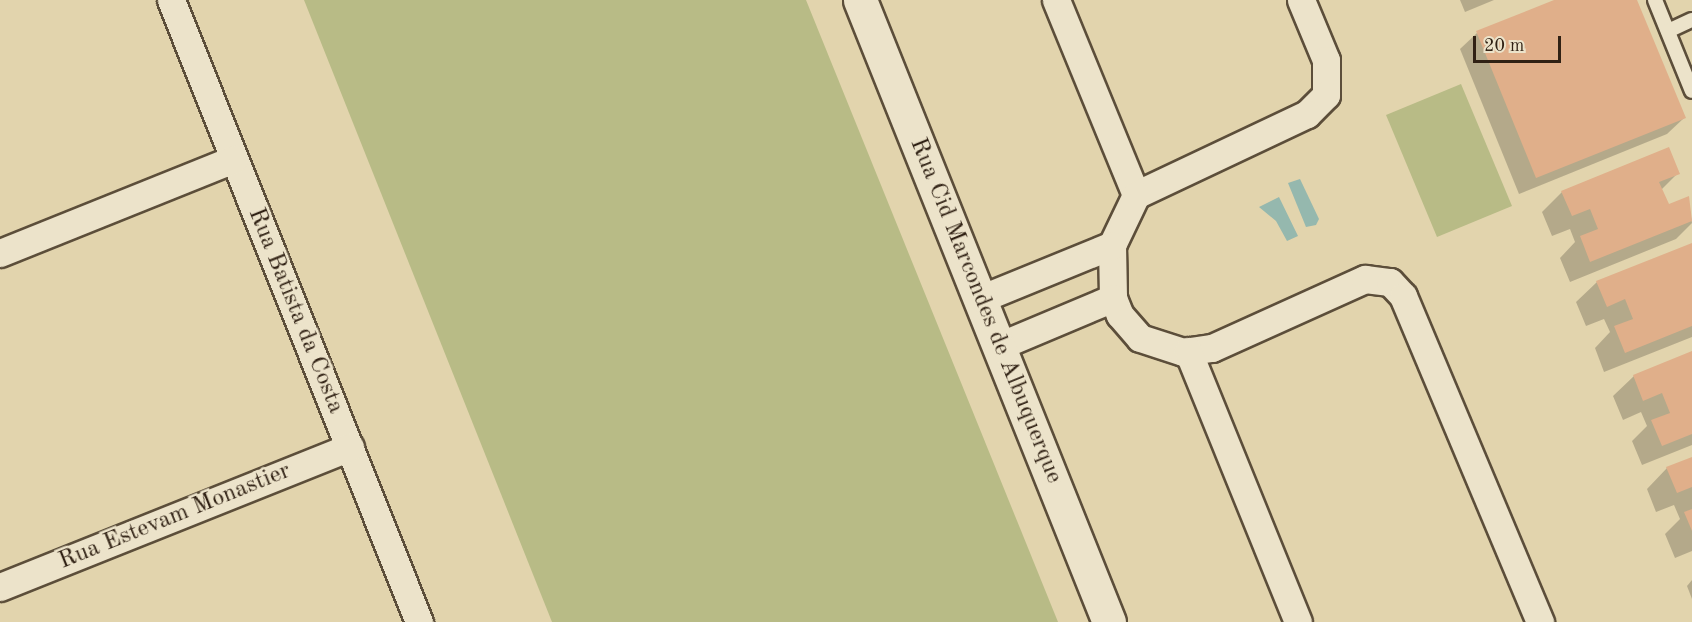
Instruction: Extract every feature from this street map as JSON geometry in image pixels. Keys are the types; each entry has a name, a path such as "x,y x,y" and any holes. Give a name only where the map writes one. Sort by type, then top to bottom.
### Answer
{"street":[{"name":"Rua Batista da Costa","path":"171,0 419,622"},
{"name":"Rua Cid Marcondes de Albuquerque","path":"860,0 1109,622"},
{"path":"1056,0 1137,195"},
{"path":"1301,0 1326,60 1326,94 1307,114 1137,195 1112,245 1113,298 1120,315 1140,338 1188,351 1212,348 1365,279 1390,282 1403,296 1540,622"},
{"path":"0,253 234,159"},
{"path":"980,299 1112,245"},
{"path":"999,346 1113,298"},
{"path":"1188,351 1298,622"},
{"name":"Rua Estevam Monastier","path":"0,587 350,447"}],"lane":[{"path":"1655,0 1692,91"},
{"path":"1668,31 1692,20"}],"green space":[{"path":"304,0 806,0 1058,622 552,622"},
{"path":"1461,84 1512,206 1437,237 1386,115"}],"water":[{"path":"1300,179 1319,219 1316,225 1306,227 1288,183"},
{"path":"1279,197 1298,236 1287,241 1276,221 1259,207"}],"building":[{"path":"1554,0 1637,0 1686,118 1536,178 1476,31"},
{"path":"1669,147 1680,174 1659,182 1669,204 1689,196 1692,221 1590,262 1580,236 1598,229 1590,209 1572,216 1561,191"},
{"path":"1692,243 1692,326 1625,353 1614,326 1633,319 1625,299 1607,307 1596,281"},
{"path":"1692,351 1692,434 1662,446 1651,420 1670,413 1662,393 1643,401 1633,375"},
{"path":"1692,457 1692,487 1677,493 1666,467"},
{"path":"1692,509 1692,531 1684,512"}]}
